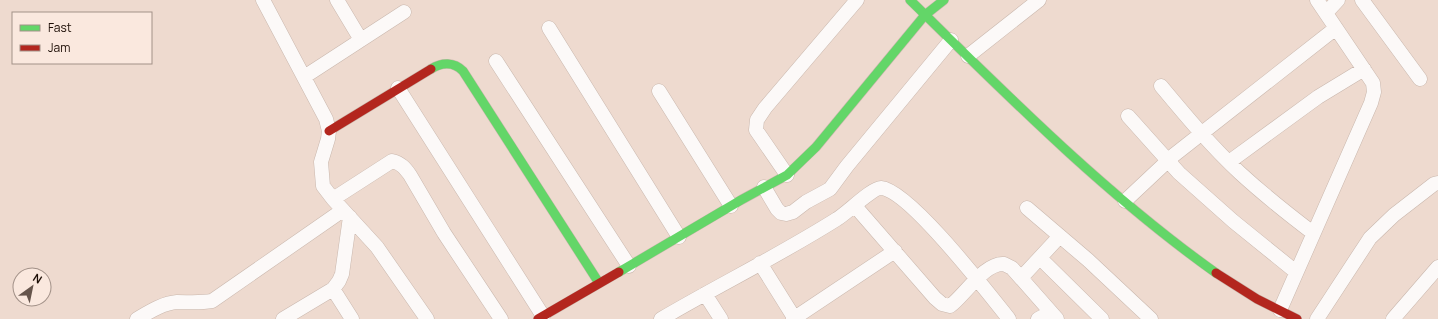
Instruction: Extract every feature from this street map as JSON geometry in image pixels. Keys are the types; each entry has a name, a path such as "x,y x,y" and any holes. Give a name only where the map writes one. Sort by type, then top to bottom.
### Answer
{"street":[{"path":"263,0 326,119 329,131 321,162 321,175 324,186 333,199 377,247 427,319"},
{"path":"337,0 360,40"},
{"path":"787,174 756,130 757,120 765,108 857,0"},
{"path":"910,0 1021,108 1125,201 1166,235 1213,271 1244,291 1298,319"},
{"path":"398,88 541,317 796,168 925,15 944,0"},
{"path":"968,56 1039,0"},
{"path":"1280,310 1373,98 1374,92 1374,83 1316,0"},
{"path":"1326,13 1338,0"},
{"path":"1362,0 1420,79"},
{"path":"304,77 404,12"},
{"path":"549,28 679,237"},
{"path":"1125,201 1167,161 1336,28"},
{"path":"764,187 777,209 781,213 786,214 793,212 806,202 824,194 830,189 847,166 951,40"},
{"path":"496,61 629,266"},
{"path":"329,131 434,66 451,63 459,66 471,82 599,283"},
{"path":"1229,162 1318,97 1364,69"},
{"path":"1160,86 1229,162 1280,208 1314,233"},
{"path":"658,91 731,206"},
{"path":"1128,116 1167,161 1233,221 1296,272"},
{"path":"333,199 392,161 398,162 410,175 444,233 501,319"},
{"path":"1317,319 1373,235 1394,215 1434,184 1438,183"},
{"path":"661,319 825,226 855,206 874,189 882,188 889,191 904,202 926,222 956,254 1008,319"},
{"path":"855,206 935,298 942,304 950,306 958,300 987,269 996,265 1004,264 1012,268 1022,278 1054,316 1038,319"},
{"path":"1027,208 1059,237 1088,260 1151,319"},
{"path":"283,319 304,314 334,288 339,281 342,274 347,214"},
{"path":"137,319 158,308 176,302 203,303 212,301 347,214"},
{"path":"1022,278 1059,237"},
{"path":"760,263 794,319 894,251"},
{"path":"1040,258 1102,319"},
{"path":"1393,319 1438,267"},
{"path":"334,288 352,319"},
{"path":"705,294 721,319"}],"traffic: fast":[{"path":"910,0 1020,107 1096,177 1135,210 1216,273"},
{"path":"619,272 741,200 787,175 816,147 925,15 944,0"},
{"path":"431,69 439,65 448,64 456,66 463,71 599,283"}],"traffic: jam":[{"path":"329,131 431,69"},
{"path":"538,319 619,272"},
{"path":"1216,273 1257,299 1297,319"}]}
